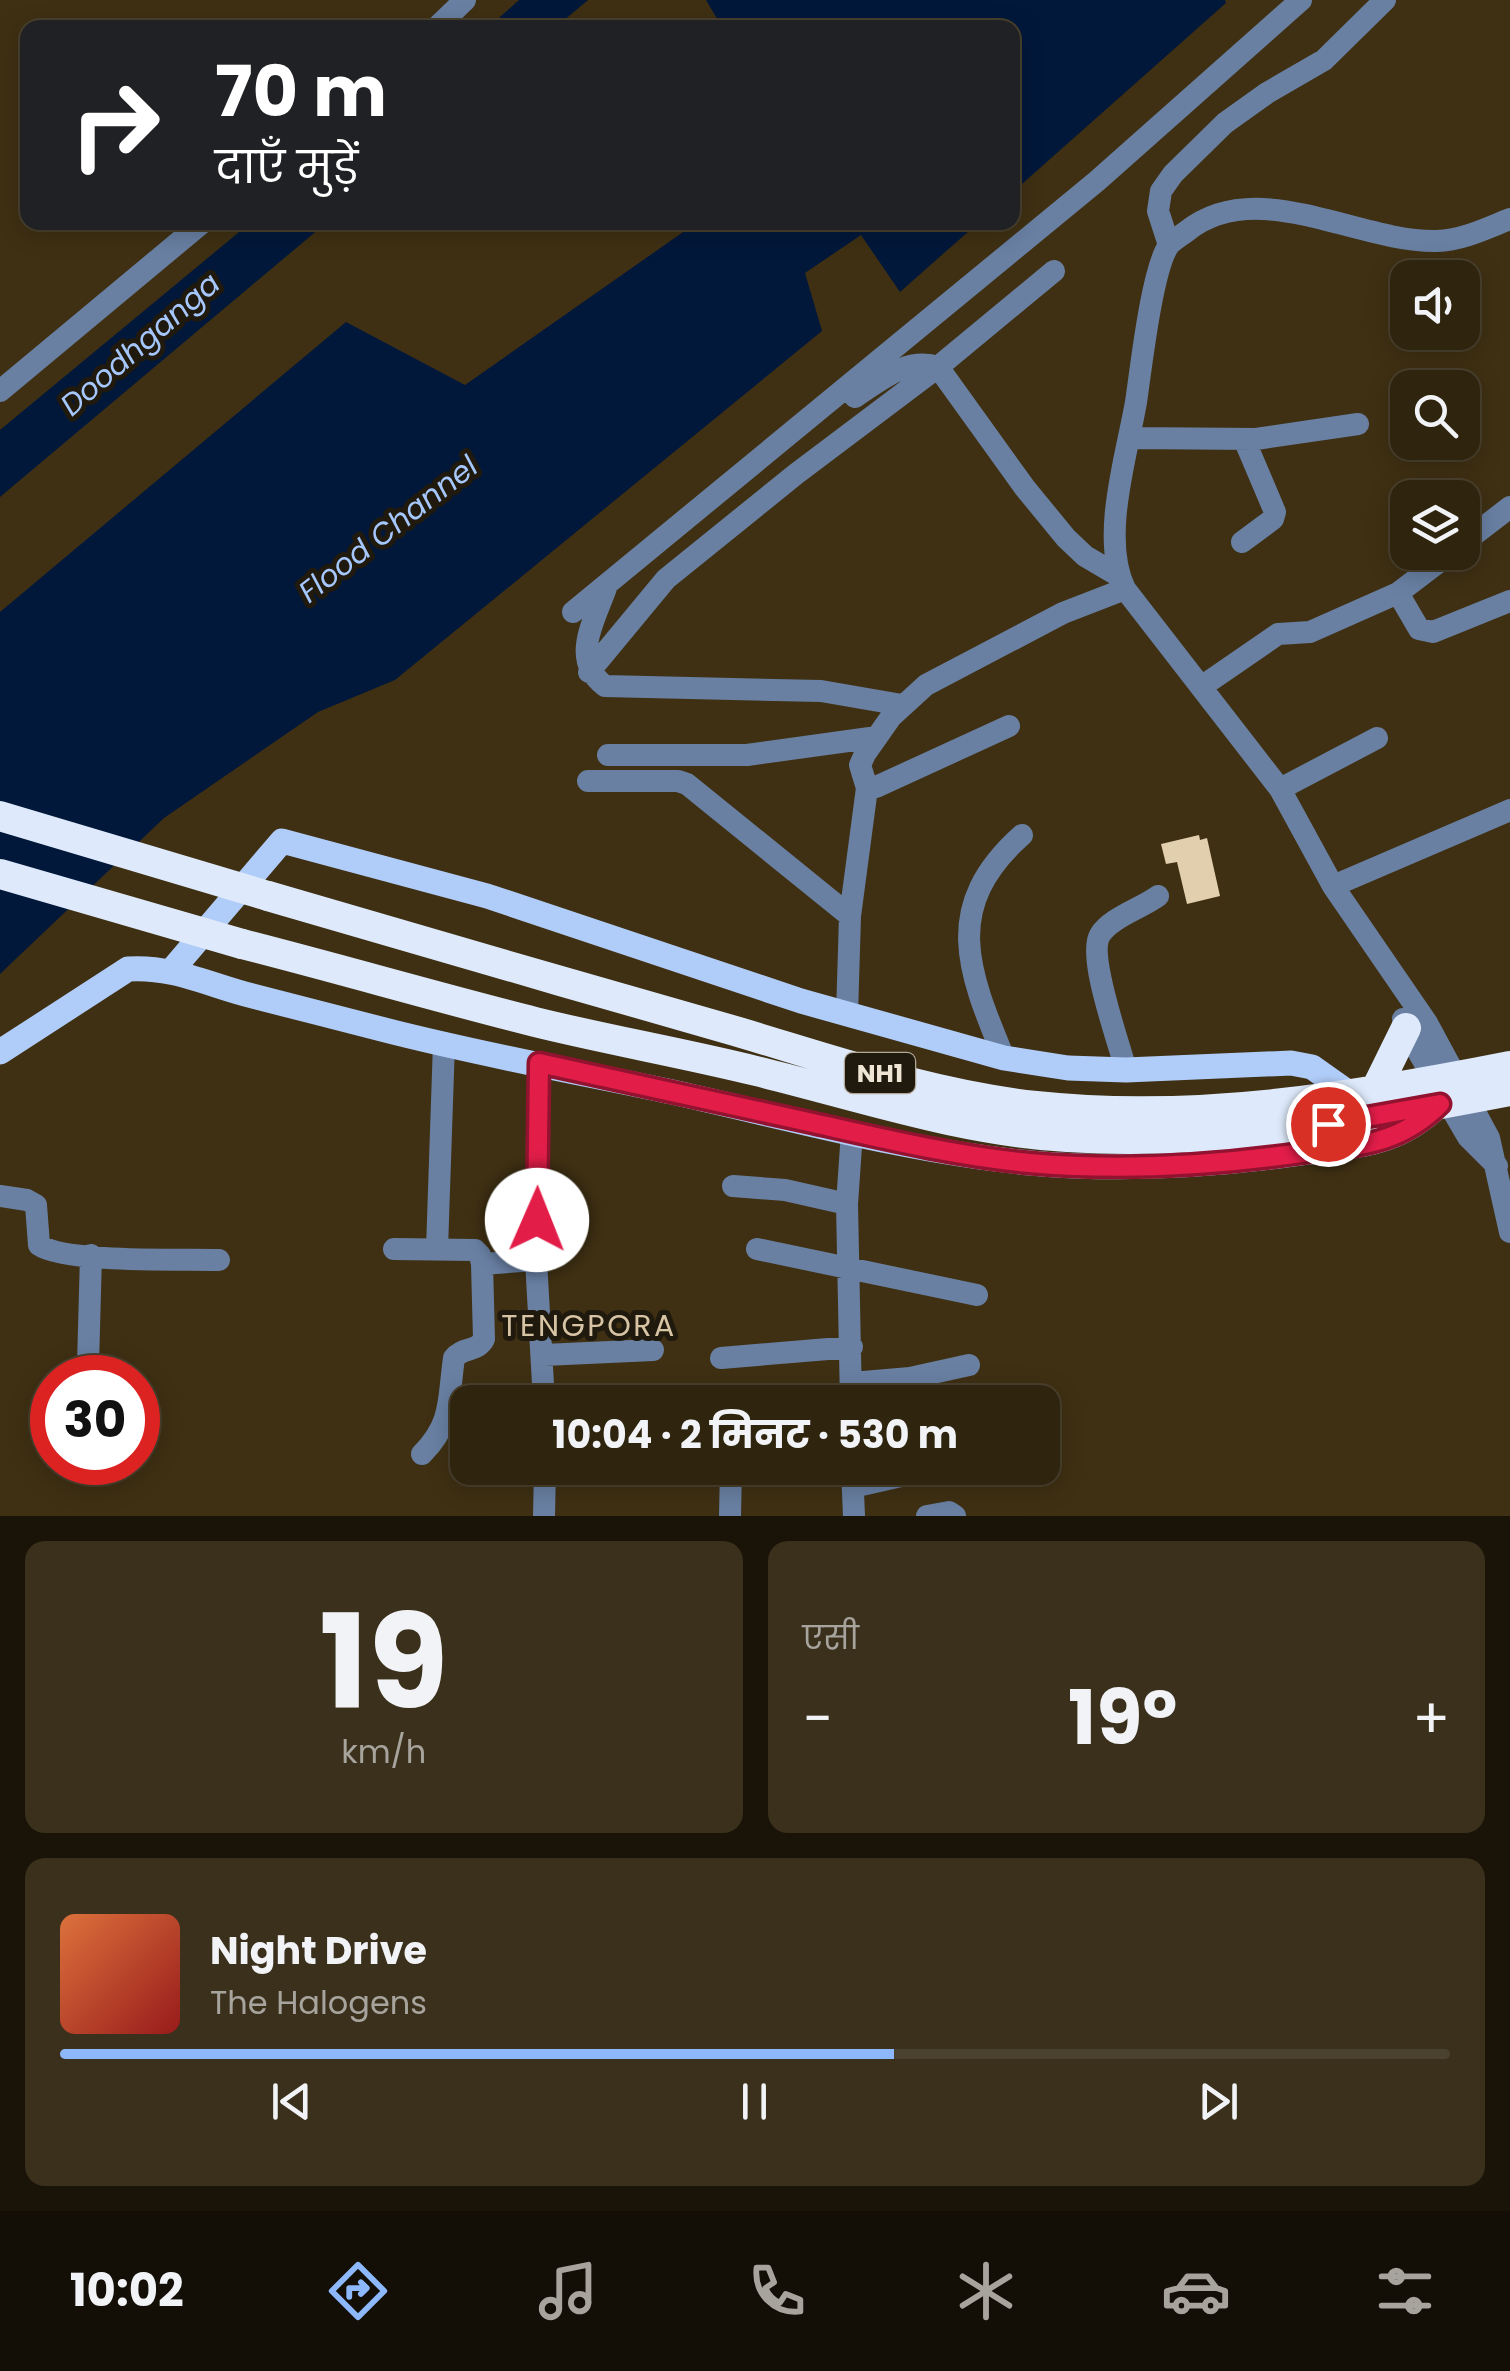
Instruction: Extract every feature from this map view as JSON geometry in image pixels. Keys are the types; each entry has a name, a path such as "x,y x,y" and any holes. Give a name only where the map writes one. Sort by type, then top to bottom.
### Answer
{"highway":[{"name":"NH1","path":"0,816 876,1072 994,1100 1076,1110 1176,1111 1266,1106 1364,1093 1510,1092"},
{"name":"NH1","path":"0,874 242,944 539,1022 952,1122 1027,1134 1123,1140 1214,1137 1356,1121 1450,1092 1510,1066"},
{"path":"1364,1093 1406,1028"}],"main road":[{"path":"172,970 282,841 487,896 847,1015 1004,1058 1068,1068 1126,1070 1291,1063 1312,1068 1364,1093"},
{"path":"0,1052 128,969 172,970 242,993 444,1043 852,1132 1029,1162 1186,1166 1232,1163 1380,1140 1416,1127 1450,1092"}],"street":[{"path":"444,20 465,0"},
{"path":"573,612 1097,180 1301,0"},
{"path":"1169,245 1158,210 1161,191 1173,174 1225,123 1324,60 1385,0"},
{"path":"1122,582 1115,548 1119,493 1154,292 1169,245 1217,212 1252,209 1276,210 1414,240 1436,241 1468,235 1510,219"},
{"path":"0,391 193,230"},
{"path":"590,672 666,579 1054,271"},
{"path":"833,400 848,401 903,367 923,362 938,366 1025,488 1066,538 1122,582 1280,789 1334,886 1427,1023 1450,1092"},
{"path":"1130,438 1244,439 1358,424"},
{"path":"1242,542 1273,519 1275,512 1244,439"},
{"path":"1480,530 1510,507"},
{"path":"1201,688 1278,634 1310,632 1398,594 1429,570"},
{"path":"847,1015 850,916 867,788 860,765 877,737 902,706 926,685 1122,582"},
{"path":"607,585 584,653 590,672 605,686 821,692 902,706"},
{"path":"1398,594 1419,629 1433,632 1510,601"},
{"path":"867,788 886,783 1009,726"},
{"path":"608,755 747,755 877,737"},
{"path":"1280,789 1377,738"},
{"path":"588,780 687,784 850,916"},
{"path":"1334,886 1510,810"},
{"path":"1004,1058 974,981 967,925 976,892 987,873 1022,835"},
{"path":"1126,1070 1094,954 1100,934 1158,896"},
{"path":"1396,980 1406,1028 1450,1092 1490,1138 1510,1232"},
{"path":"437,1249 444,1043"},
{"path":"539,1063 536,1260 544,1385"},
{"path":"852,1132 847,1204 852,1385"},
{"path":"733,1186 786,1190 847,1204"},
{"path":"0,1196 27,1200 36,1206 37,1239 42,1248 91,1256 219,1260"},
{"path":"394,1249 474,1250 482,1264 484,1339 478,1347 454,1358 445,1425 422,1454"},
{"path":"757,1249 978,1295"},
{"path":"88,1355 91,1256"},
{"path":"482,1264 536,1260"},
{"path":"722,1358 852,1347"},
{"path":"544,1356 653,1350"},
{"path":"883,1385 969,1365"},
{"path":"544,1485 544,1516"},
{"path":"730,1516 731,1485"},
{"path":"852,1485 854,1516"},
{"path":"927,1516 942,1512 955,1516"}],"water":[{"path":"519,0 588,0 564,20 497,20"},
{"path":"706,0 1226,3 1020,186 1020,20 718,20"},
{"name":"Doodhganga","path":"242,230 318,230 0,497 0,430"},
{"name":"Flood Channel","path":"686,230 970,230 900,292 861,235 805,273 822,331 395,680 318,712 164,818 0,974 0,612 346,322 465,385"}],"building":[{"path":"1199,835 1200,840 1207,838 1220,896 1187,904 1177,862 1166,864 1161,844"}],"district":[{"name":"TENGPORA","path":"589,1325"}],"route":[{"path":"537,1220 539,1063 943,1150 1082,1165 1232,1163 1354,1146 1400,1135 1416,1127 1440,1104 1328,1124"}]}
